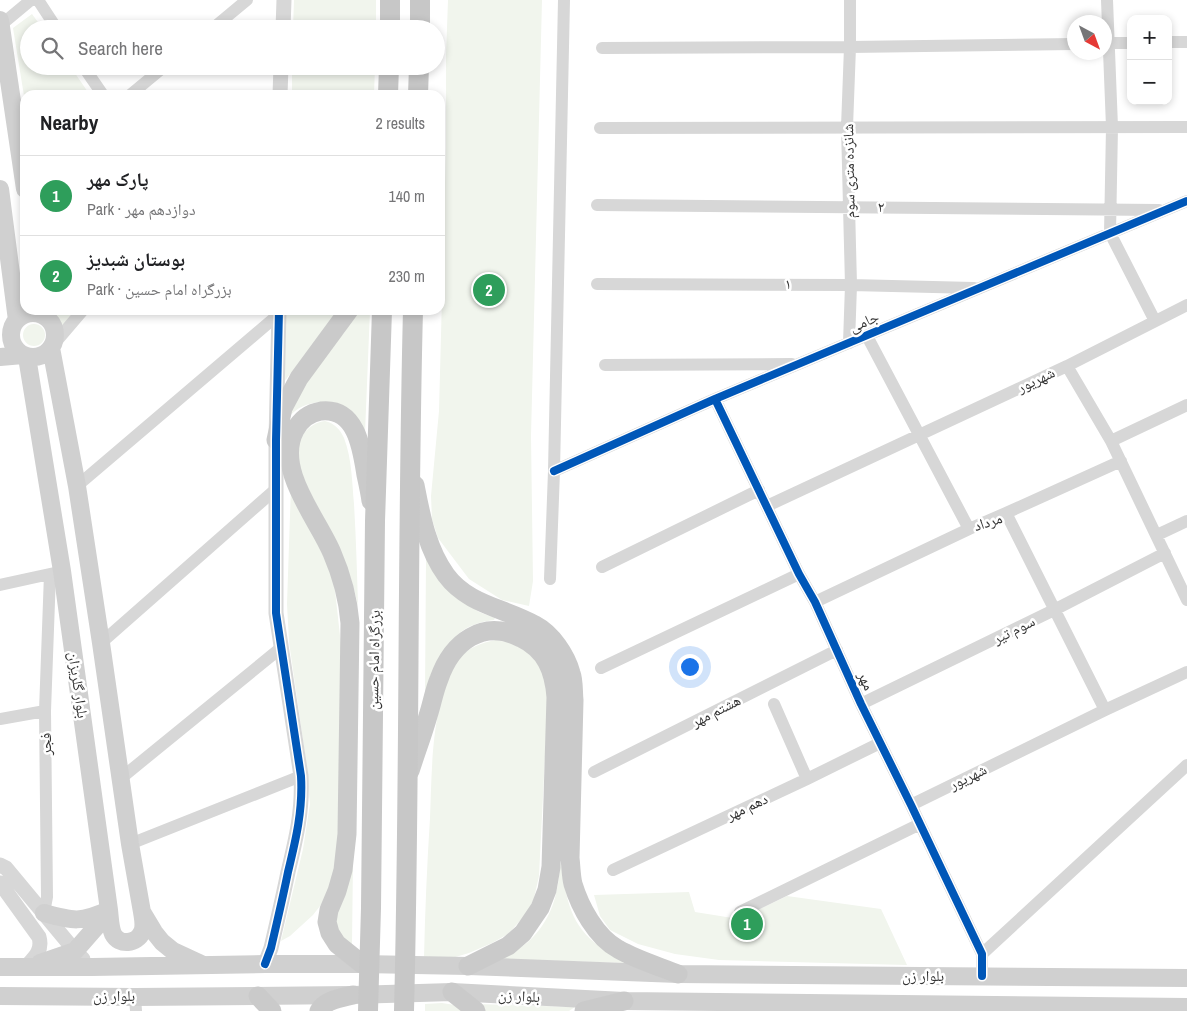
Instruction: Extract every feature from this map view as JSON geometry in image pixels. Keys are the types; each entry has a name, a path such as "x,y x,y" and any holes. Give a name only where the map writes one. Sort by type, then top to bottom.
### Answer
{"highway":[{"path":"390,0 390,20"},
{"path":"420,0 420,20"},
{"path":"388,90 389,75"},
{"path":"418,90 419,75"},
{"name":"بزرگراه امام حسین","path":"368,1011 371,908 375,521 382,315"},
{"path":"404,1011 407,907 413,315"}],"main road":[{"path":"0,22 20,156"},
{"path":"0,189 11,340 18,352 25,356"},
{"path":"10,325 25,315"},
{"path":"0,357 34,357 47,353 53,346 55,331 53,324 45,315"},
{"path":"276,440 283,408 299,378 345,315"},
{"name":"بلوار گلریزان","path":"25,356 110,923 114,936 121,942 128,943 139,937 144,924 120,779 77,486 53,346"},
{"path":"362,964 337,944 330,933 327,922 329,910 342,878 347,834 350,623 349,608 341,574 331,550 301,495 290,460 291,439 295,429 303,418 312,412 325,411 339,414 346,419 356,432 362,449 375,521"},
{"path":"411,460 425,531 435,558 446,576 475,600 537,625 564,654 572,674 574,700 570,858 573,883 583,910 608,942 617,949 678,974"},
{"path":"407,779 439,679 450,657 458,647 467,638 494,630 514,634 536,647 550,668 555,682 556,697 551,867 547,890 540,908 523,933 508,946 468,966"},
{"path":"44,913 76,920 93,917 109,910"},
{"path":"25,968 75,951 109,910"},
{"name":"بلوار گلریزان","path":"142,912 162,942 203,965"},
{"name":"بلوار زن","path":"0,967 362,964 678,974 1187,978"},
{"path":"452,992 476,1011"},
{"name":"بلوار زن","path":"0,996 136,1004 258,996 452,992 624,1001 1187,1007"},
{"path":"319,1011 320,1008 330,1001 353,995"},
{"path":"258,996 272,1011"},
{"path":"584,1011 624,1001"}],"street":[{"path":"0,22 32,0"},
{"path":"38,0 52,20"},
{"path":"223,20 247,0"},
{"path":"283,20 284,0"},
{"path":"550,579 564,0"},
{"name":"شانزده متری سوم","path":"849,343 851,285 847,127 850,0"},
{"path":"1107,0 1107,15"},
{"path":"1172,42 1187,42"},
{"path":"1112,43 1127,43"},
{"path":"602,48 1067,44"},
{"path":"1108,60 1112,127 1110,233 1155,321"},
{"path":"89,75 100,90"},
{"path":"136,90 154,75"},
{"path":"280,90 281,75"},
{"path":"600,128 1187,126"},
{"name":"جامی","path":"554,471 715,399 1187,201"},
{"name":"۲","path":"597,205 1165,210"},
{"name":"۱","path":"597,284 851,285 980,288"},
{"path":"1066,366 1187,305"},
{"path":"53,346 79,315"},
{"path":"77,486 276,315"},
{"path":"265,964 271,948 301,810 301,776 276,613 276,440 279,315"},
{"name":"مرداد","path":"867,336 969,529 1006,513 1105,710"},
{"path":"605,365 800,364"},
{"name":"شهریور","path":"767,506 1066,366 1111,441 1187,600"},
{"name":"مهر","path":"715,399 982,954 982,976"},
{"path":"1111,441 1187,405"},
{"path":"1006,513 1121,461"},
{"path":"101,643 276,489"},
{"path":"602,567 759,490"},
{"path":"1156,535 1187,521"},
{"path":"814,602 969,529"},
{"name":"سوم تیر","path":"861,704 1054,610 1165,553"},
{"path":"0,585 56,572"},
{"name":"فجر","path":"44,913 47,897 46,711 56,572"},
{"path":"601,668 799,574"},
{"path":"120,779 282,648"},
{"name":"هشتم مهر","path":"594,772 837,650"},
{"name":"شهریور","path":"911,804 1187,672"},
{"path":"774,704 806,779"},
{"path":"0,719 46,711"},
{"name":"دهم مهر","path":"613,870 880,742"},
{"path":"982,954 1187,765"},
{"path":"130,844 301,776"},
{"path":"740,912 920,824"},
{"path":"0,865 6,868 75,951 92,967"},
{"path":"0,883 39,937 41,944 39,950 25,968"}],"shaded area":[{"path":"294,0 376,0 376,20 293,20"},
{"path":"448,0 542,0 531,436 533,581 529,606 502,600 469,579 438,538 432,519 431,496 439,411 442,315 445,315"},
{"path":"32,14 36,20 24,20"},
{"path":"20,23 20,71 13,28"},
{"path":"21,75 76,75 87,90 23,90"},
{"path":"292,75 375,75 374,90 292,90"},
{"path":"57,315 71,315 60,330"},
{"path":"286,315 337,315 283,383"},
{"path":"356,315 370,315 365,433 321,402 302,406 287,419 285,414 329,349 344,333"},
{"path":"34,324 42,327 45,335 42,343 34,346 26,343 23,335 26,327"},
{"path":"325,421 339,429 347,446 350,462 355,516 358,605 350,576 315,505 299,464 298,449 302,436 311,426"},
{"path":"291,486 333,572 341,645 341,844 327,897 313,915 290,936 281,941 303,849 310,804 289,642 287,604"},
{"path":"426,559 465,603 479,612 495,618 494,620 469,627 450,643 425,694"},
{"path":"495,640 517,646 535,660 542,672 548,696 539,876 534,898 528,912 508,934 469,953 452,958 424,958 432,761 440,703 446,685 459,659 480,644"},
{"path":"353,861 352,944 344,943 332,914"},
{"path":"561,862 567,896 579,926 595,943 628,963 494,959 523,946 542,926 554,901"},
{"path":"689,892 695,912 739,919 787,896 881,909 907,965 719,960 675,954 638,944 610,930 600,916 594,895"},
{"path":"442,1003 455,1005 466,1011 425,1011 425,1004"},
{"path":"476,1004 575,1007 569,1011 483,1011"}],"cycle path":[{"path":"554,471 715,399 1187,201"},
{"path":"265,964 271,948 296,836 300,813 301,789 301,776 276,613 276,440 279,315"},
{"path":"715,399 799,574 815,602 861,704 982,954 982,976"}],"place":[{"name":"بوستان شبدیز","path":"489,290"},
{"name":"پارک مهر","path":"747,924"}]}
